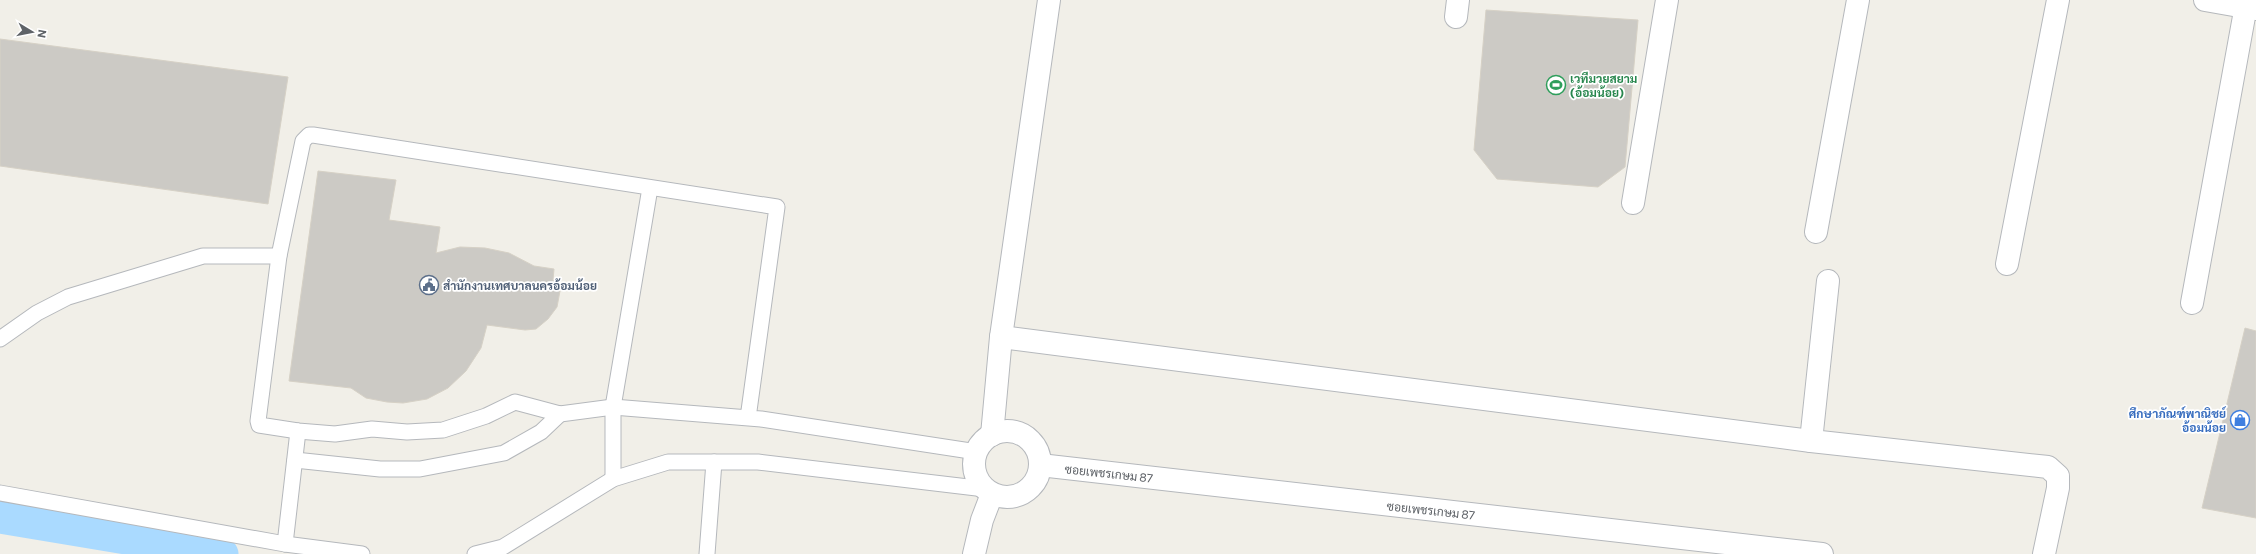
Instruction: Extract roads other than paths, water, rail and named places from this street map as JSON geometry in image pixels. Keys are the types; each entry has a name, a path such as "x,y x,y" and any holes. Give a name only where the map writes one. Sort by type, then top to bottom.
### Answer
{"street":[{"path":"992,435 1001,337 1049,0"},
{"path":"1633,203 1666,0"},
{"path":"1816,232 1858,0"},
{"path":"2007,264 2058,0"},
{"path":"2192,303 2250,6 2205,0"},
{"path":"1811,441 1828,281"},
{"path":"1001,337 1811,441 2048,467 2058,476 2058,488 2044,554"},
{"path":"1011,431 1029,439 1038,451 1040,466 1038,476 1032,486 1024,493 1014,497 1003,497 989,492 977,478 974,465 977,452 983,442 992,435 1011,431"},
{"name":"ซอยเพชรเกษม 87","path":"1040,466 1822,554"},
{"path":"974,554 989,492"}],"lane":[{"path":"748,418 777,207 309,136 303,141 279,256 258,421 259,425 298,431 335,434 372,429 407,432 442,430 486,416 515,402 560,414 613,407 748,418 977,452"},
{"path":"613,479 613,407 650,188"},
{"path":"0,339 37,313 68,297 203,256 279,256"},
{"path":"295,460 380,469 420,469 504,453 541,432 560,414"},
{"path":"284,544 298,431"},
{"path":"475,554 503,547 613,479 668,462 758,462 989,492"},
{"path":"707,554 714,462"},
{"path":"0,493 284,544 362,554"}],"waterway":[{"path":"0,517 222,554"}],"place":[{"name":"เวทีมวยสยาม (อ้อมน้อย)","path":"1556,85"},
{"name":"สำนักงานเทศบาลนครอ้อมน้อย","path":"429,285"},
{"name":"ศึกษาภัณฑ์พาณิชย์ อ้อมน้อย","path":"2240,420"}]}
